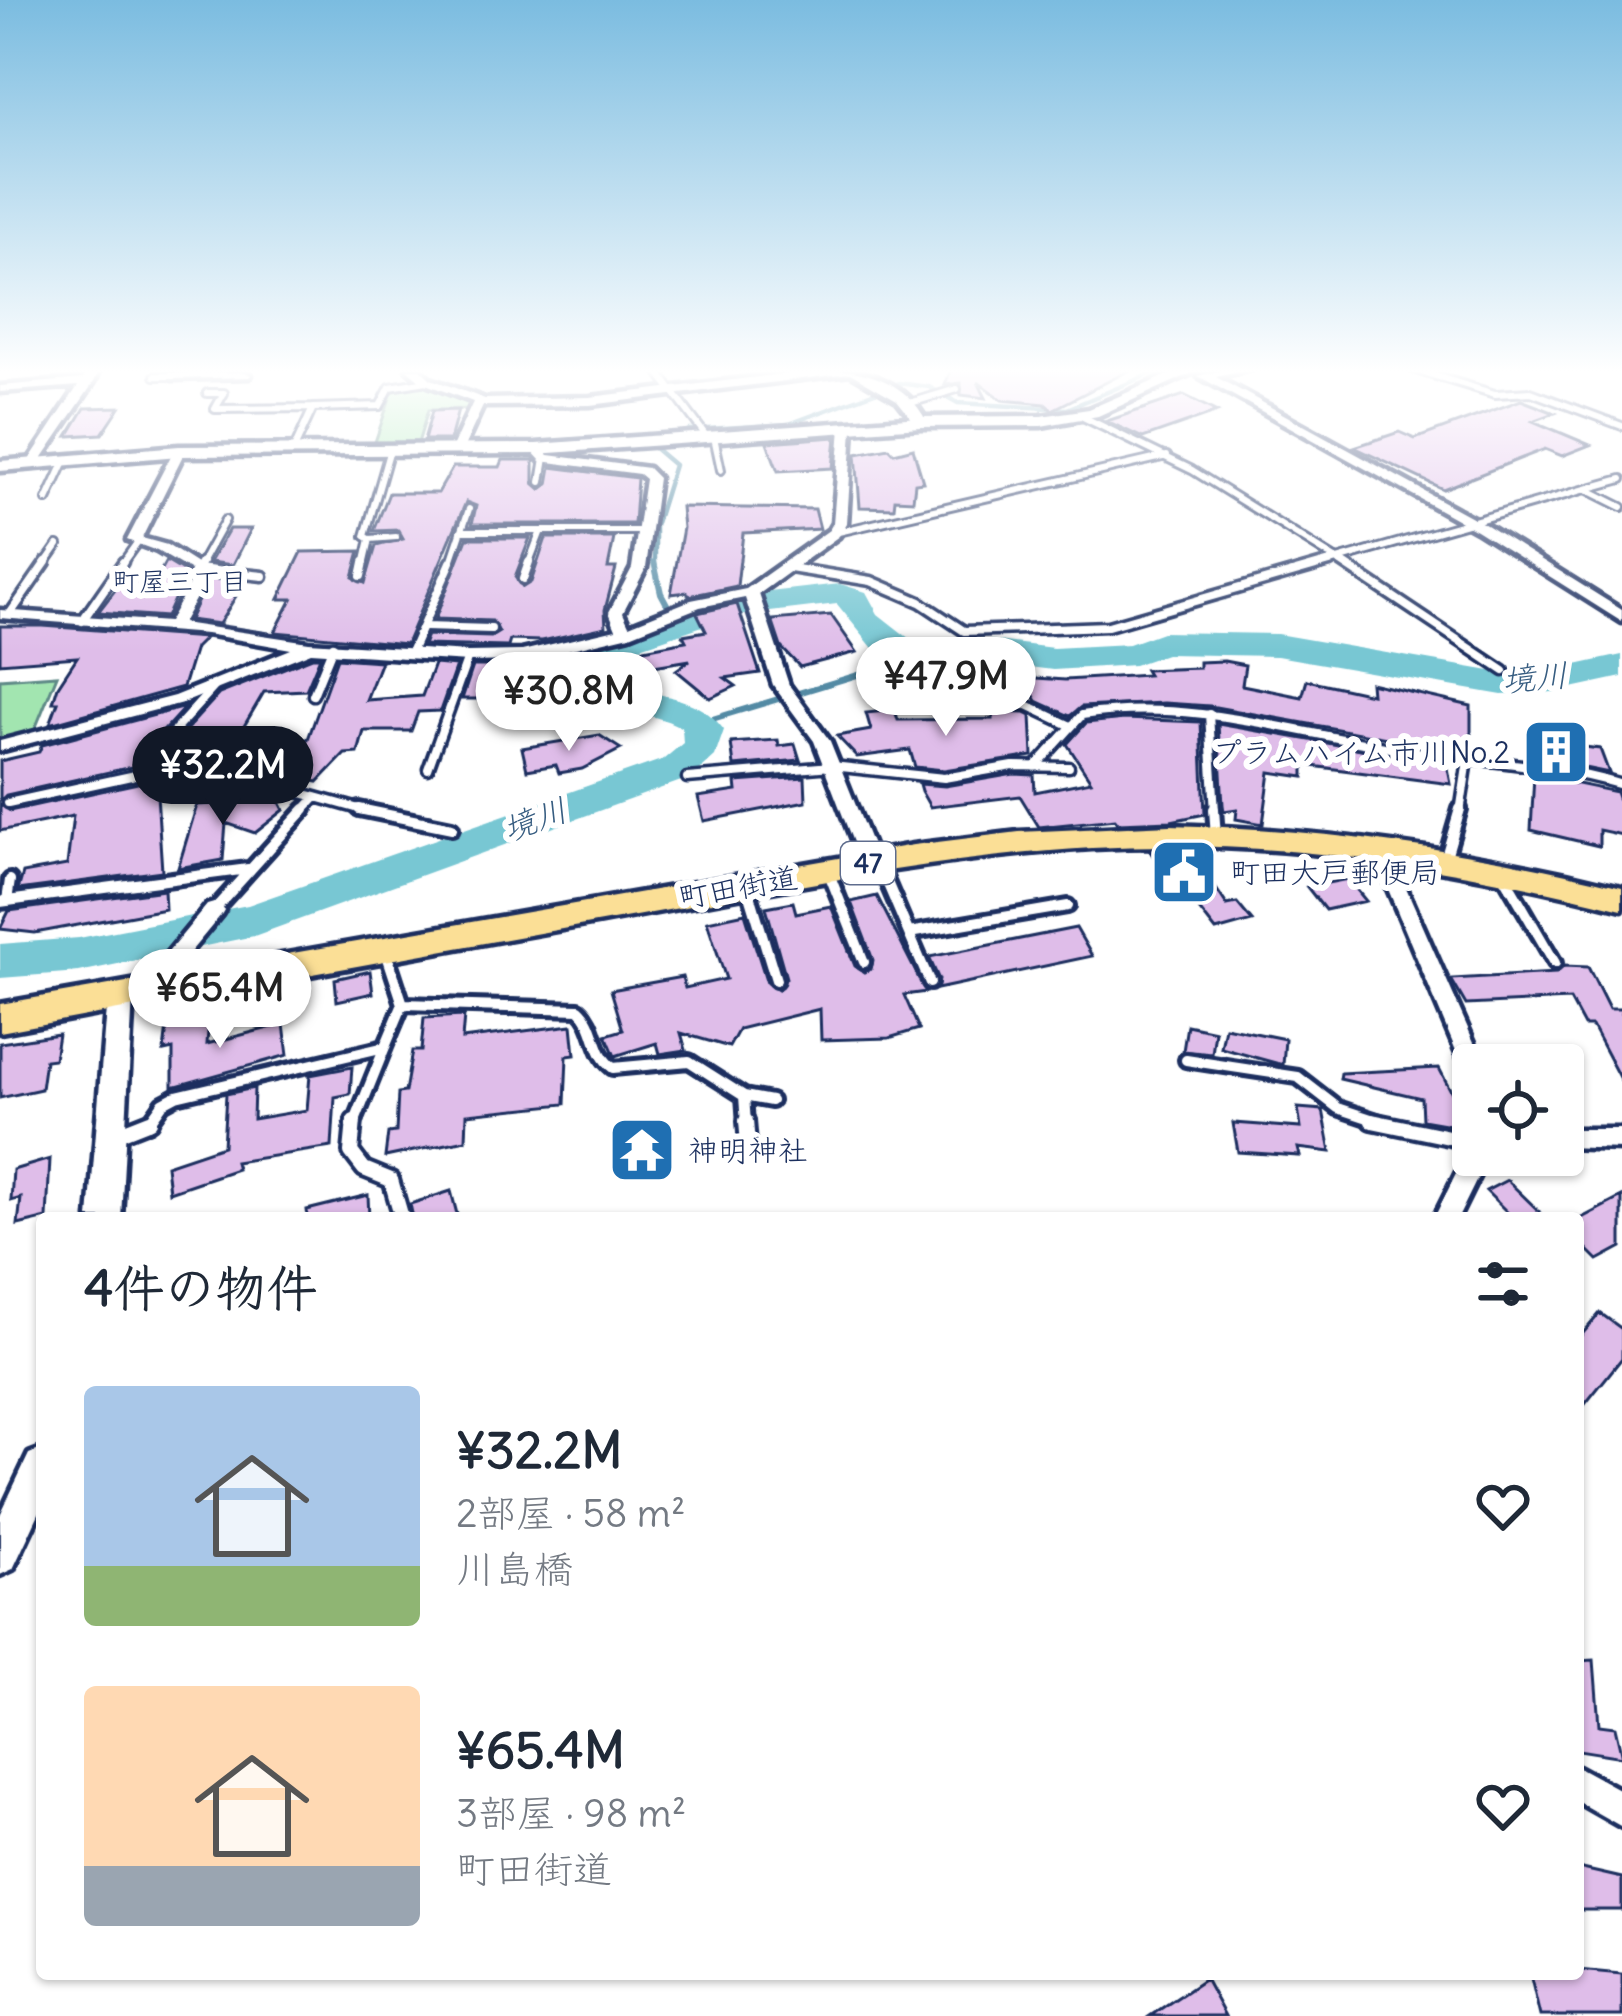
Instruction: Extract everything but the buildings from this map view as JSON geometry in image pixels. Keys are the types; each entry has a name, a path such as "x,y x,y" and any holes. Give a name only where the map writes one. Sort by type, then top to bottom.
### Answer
{"main road":[{"name":"町田街道","path":"0,1018 874,862 1039,841 1216,837 1381,851 1622,898"}],"street":[{"path":"0,466 32,463"},
{"path":"172,627 195,587 198,569 134,540 173,463"},
{"path":"592,463 649,474 653,482 639,568 616,612 625,632"},
{"path":"5,614 172,627 309,646 522,656 625,632 668,614 752,599 784,567 834,533 842,513 845,463"},
{"path":"1364,463 1575,581 1622,617"},
{"path":"752,599 781,686 822,741 874,862"},
{"path":"0,746 142,711 309,646"},
{"path":"1381,851 1464,1044"},
{"path":"106,1212 111,1136 133,994 214,910"},
{"path":"1584,1138 1622,1139"},
{"path":"1449,1212 1467,1176"},
{"path":"0,1556 36,1480"},
{"path":"1584,1787 1622,1810"}],"lane":[{"path":"46,500 64,463"},
{"path":"386,463 365,536 396,537"},
{"path":"540,463 541,482"},
{"path":"718,463 721,470"},
{"path":"834,533 1136,463"},
{"path":"1178,463 1504,671"},
{"path":"784,567 871,581 920,602 964,631 1119,625 1622,478"},
{"path":"1586,489 1622,507"},
{"path":"411,652 425,627 469,508"},
{"path":"225,520 198,569 263,576"},
{"path":"461,531 645,532"},
{"path":"523,579 541,531"},
{"path":"361,576 370,538"},
{"path":"82,621 139,540"},
{"path":"5,614 58,545"},
{"path":"425,627 491,629"},
{"path":"313,695 333,646"},
{"path":"428,769 468,657"},
{"path":"215,686 165,741 182,792 189,796 294,791 452,828"},
{"path":"927,702 1027,705 1070,725"},
{"path":"1035,767 1070,725 1088,713 1159,705 1468,760 1576,771 1622,785"},
{"path":"1209,714 1216,837"},
{"path":"1444,860 1458,823 1468,760"},
{"path":"8,803 172,767 286,761"},
{"path":"687,778 832,766 944,778 1013,766 1069,767"},
{"path":"214,910 316,797"},
{"path":"874,862 930,983"},
{"path":"10,880 3,902 248,869"},
{"path":"828,871 865,962"},
{"path":"1501,871 1555,963"},
{"path":"747,885 776,980"},
{"path":"909,933 1068,905"},
{"path":"385,949 403,1004 354,1120 351,1152 364,1169 392,1180 400,1212"},
{"path":"403,1004 579,1009 592,1021 596,1052 606,1065 617,1070 691,1061 744,1096 771,1101"},
{"path":"111,1136 148,1124 163,1103 176,1096 385,1047"},
{"path":"1186,1060 1298,1077 1338,1108 1363,1119 1452,1138"},
{"path":"744,1096 748,1144"}],"green space":[{"path":"57,675 33,734 0,741 0,679"}],"waterway":[{"path":"655,565 655,526 672,463"},
{"path":"654,562 661,593 677,623"},
{"name":"境川","path":"0,961 79,955 254,920 678,768 701,748 705,730 695,720 671,709 596,697 550,675 557,661 725,607 840,594 854,599 863,618 884,640 909,654 989,651 1053,659 1134,654 1162,643 1277,645 1502,684 1553,681 1622,666"},
{"path":"699,723 861,674 909,654"}],"place":[{"name":"プラムハイム市川No.2","path":"1556,752"},
{"name":"町田大戸郵便局","path":"1184,872"},
{"name":"神明神社","path":"642,1150"}],"district":[{"name":"町屋三丁目","path":"180,581"}]}
